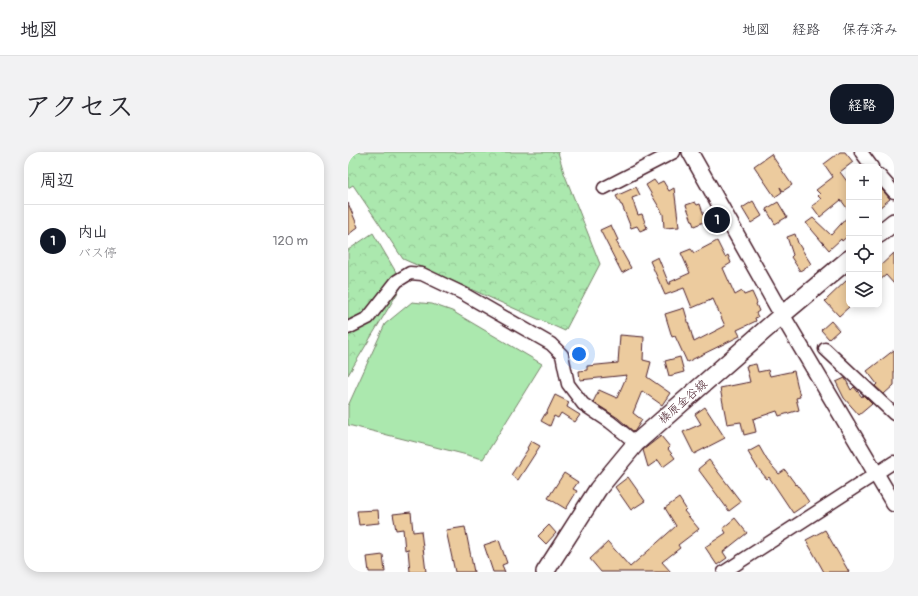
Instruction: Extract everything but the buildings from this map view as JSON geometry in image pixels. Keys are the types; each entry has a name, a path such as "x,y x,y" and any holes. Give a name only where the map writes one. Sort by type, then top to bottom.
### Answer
{"main road":[{"path":"882,232 894,222"},
{"name":"榛原金谷線","path":"545,572 598,489 636,443 782,315 846,262"}],"street":[{"path":"604,188 674,152"},
{"path":"690,152 782,315 894,504"},
{"path":"861,152 870,164"},
{"path":"882,178 894,192"},
{"path":"348,328 368,318 398,281 410,273 422,274 462,293 551,344 562,355 568,384 582,404 610,422 636,443"},
{"path":"825,349 894,414"},
{"path":"724,572 876,472 894,462"}],"green space":[{"path":"348,152 558,152 564,173 600,264 565,331 403,259 353,185 348,188"},
{"path":"373,233 403,284 348,375 348,250"},
{"path":"412,302 432,304 452,311 542,364 483,459 348,425 348,406 385,324"}],"place":[{"name":"内山","path":"717,220"}]}
